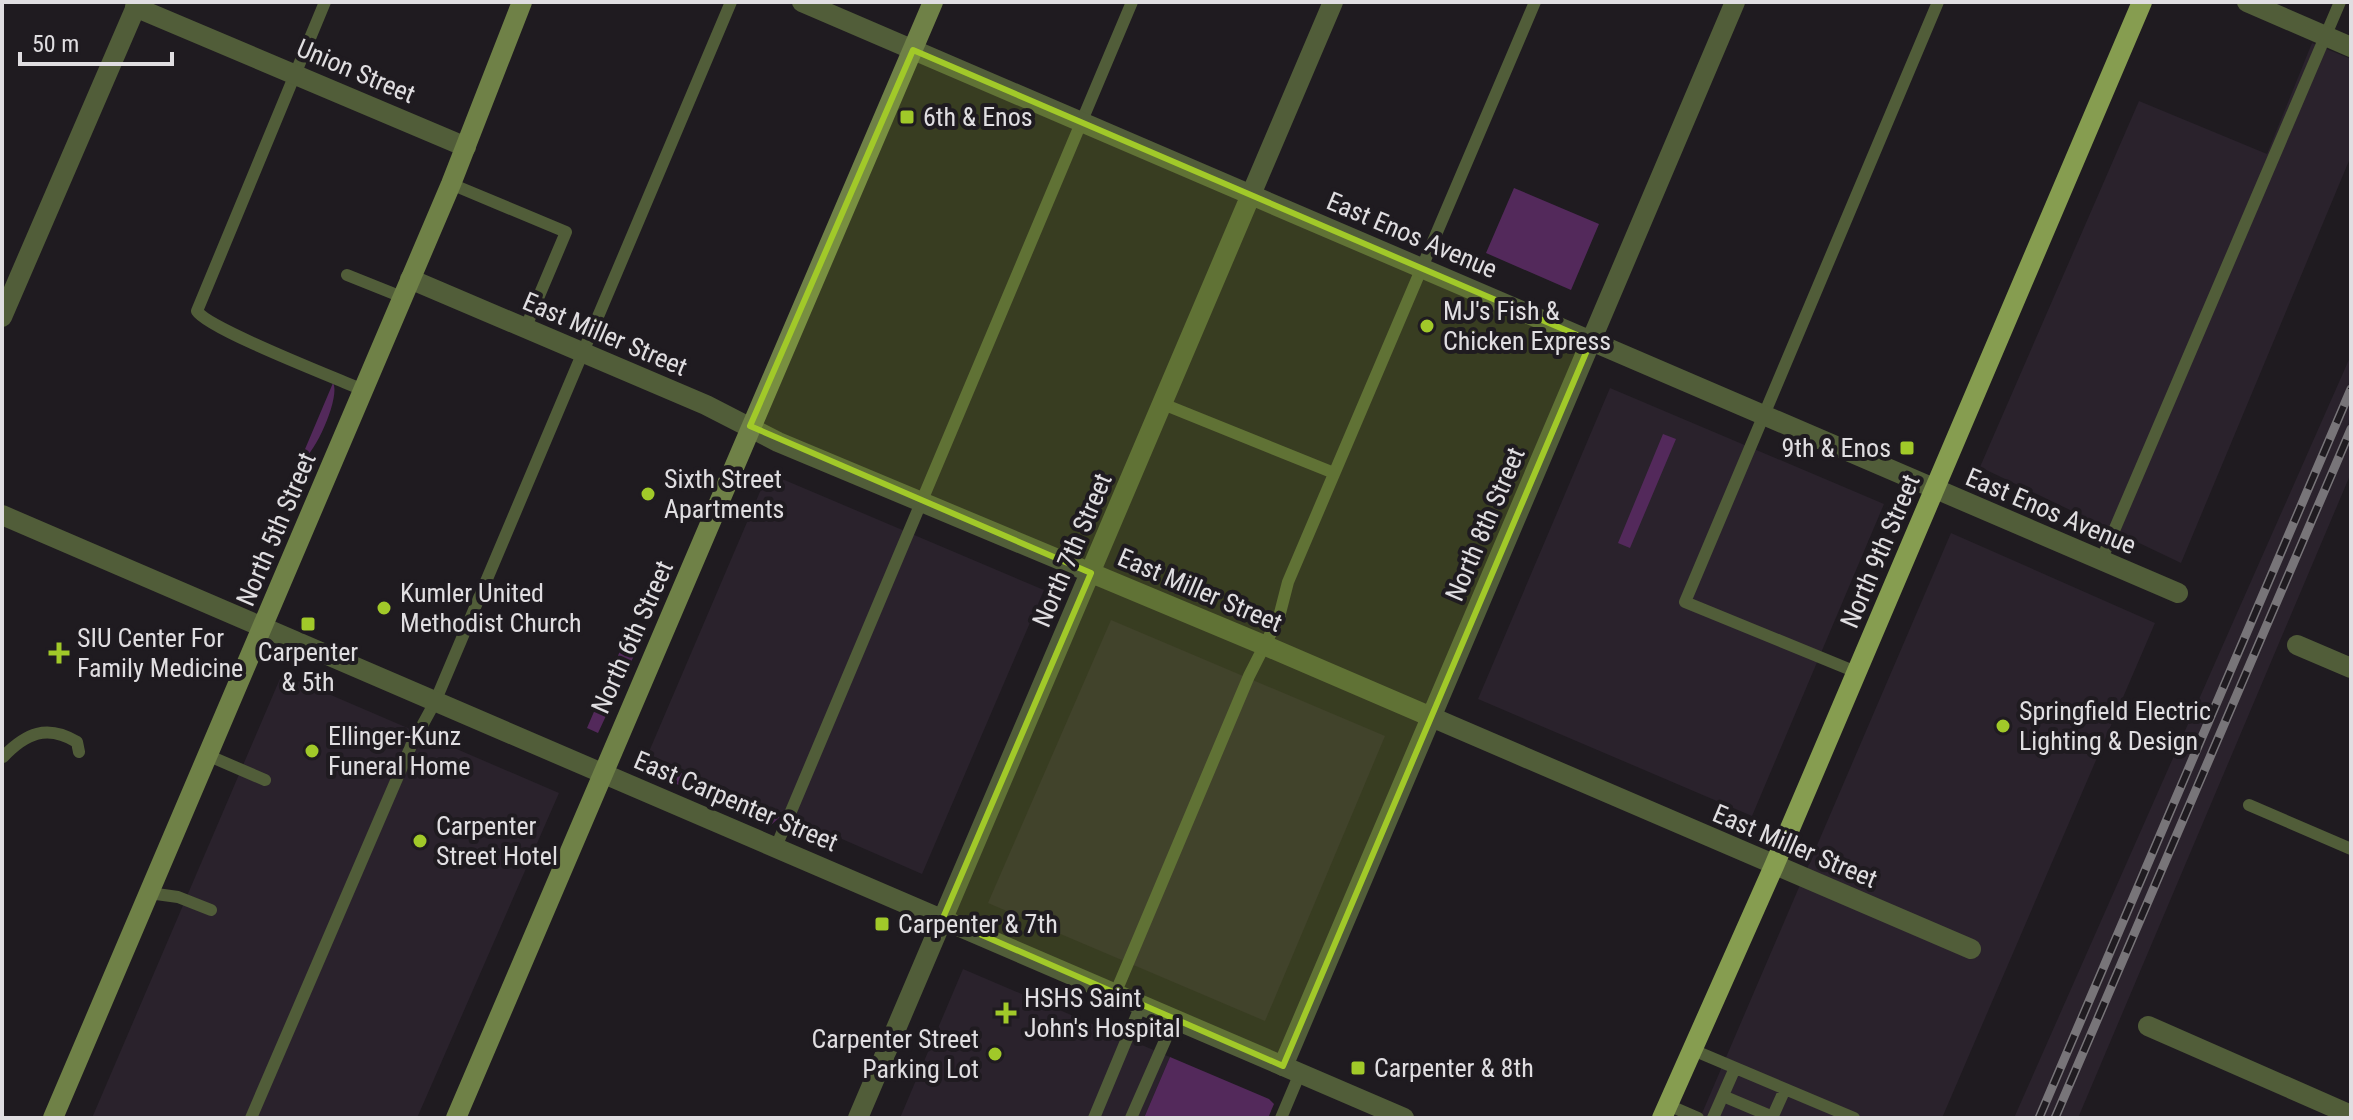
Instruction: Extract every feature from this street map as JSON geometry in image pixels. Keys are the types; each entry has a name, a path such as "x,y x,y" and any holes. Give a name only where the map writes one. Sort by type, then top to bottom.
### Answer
{"main road":[{"name":"North 5th Street","path":"53,1118 451,184 522,2"},
{"name":"North 6th Street","path":"456,1118 933,2"},
{"name":"North 9th Street","path":"1665,1111 1774,866 2142,2"}],"street":[{"name":"East Enos Avenue","path":"802,2 2178,593"},
{"name":"North 7th Street","path":"858,1118 1333,2"},
{"name":"North 8th Street","path":"1292,1070 1431,719 1735,2"},
{"path":"2247,2 2351,47"},
{"name":"Union Street","path":"136,4 466,147"},
{"path":"2,317 136,4"},
{"name":"East Miller Street","path":"406,288 525,329 580,352 922,504 1266,646 1971,949"},
{"name":"East Carpenter Street","path":"2,515 1404,1118"},
{"path":"2297,645 2351,668"},
{"path":"2148,1026 2351,1115"}],"lane":[{"path":"325,2 298,75 197,311 201,318 224,329 363,390"},
{"path":"251,1118 406,756 435,702 580,352 731,2"},
{"path":"776,847 1132,2"},
{"path":"1115,994 1249,676 1266,646 1334,473 1535,2"},
{"path":"1856,672 1685,602 1761,414 1938,2"},
{"path":"2101,561 2340,2"},
{"path":"451,184 566,232 525,329"},
{"path":"347,275 406,288"},
{"path":"1163,404 1334,473"},
{"path":"3,757 29,735 45,730 77,742 79,752"},
{"path":"207,755 265,780"},
{"path":"2249,805 2351,849"},
{"path":"149,893 178,897 211,910"},
{"path":"1094,1118 1141,1005"},
{"path":"1131,1118 1174,1020"},
{"path":"1693,1050 1854,1118"},
{"path":"1713,1118 1735,1068"},
{"path":"1281,1118 1292,1070"},
{"path":"1723,1096 1772,1118 1785,1089"},
{"path":"1665,1111 1698,1118"}],"highlighted area":[{"path":"913,50 1591,341 1283,1066 943,918 1091,573 750,426"}],"shaded area":[{"path":"2312,43 2351,59 2351,156 2181,563 1980,467 2139,101 2267,154"},
{"path":"1514,188 1599,224 1571,290 1486,253"},
{"path":"2351,355 2351,473 2078,1118 2014,1118"},
{"path":"333,383 333,400 325,426 312,449 300,461"},
{"path":"1610,388 1884,504 1752,816 1478,699"},
{"path":"1663,434 1676,439 1630,548 1618,543"},
{"path":"768,473 1044,590 922,874 648,754"},
{"path":"1951,533 2155,623 1942,1118 1700,1118"},
{"path":"1111,620 1385,736 1265,1021 988,903"},
{"path":"626,637 638,647 598,733 587,728"},
{"path":"282,674 559,793 417,1118 92,1118"},
{"path":"647,758 780,817 771,825 642,769"},
{"name":"HSHS Saint John's Hospital","path":"963,969 1170,1057 1144,1118 900,1118"},
{"path":"1170,1057 1269,1099 1274,1104 1268,1118 1144,1118"}],"railway":[{"path":"2039,1118 2351,389"},
{"path":"2055,1118 2351,429"}],"place":[{"name":"6th & Enos","path":"907,117"},
{"name":"MJ's Fish & Chicken Express","path":"1427,326"},
{"name":"9th & Enos","path":"1907,448"},
{"name":"Sixth Street Apartments","path":"648,494"},
{"name":"Kumler United Methodist Church","path":"384,608"},
{"name":"Carpenter & 5th","path":"308,624"},
{"name":"SIU Center For Family Medicine","path":"59,653"},
{"name":"Springfield Electric Lighting & Design","path":"2003,726"},
{"name":"Ellinger-Kunz Funeral Home","path":"312,751"},
{"name":"Carpenter Street Hotel","path":"420,841"},
{"name":"Carpenter & 7th","path":"882,924"},
{"name":"HSHS Saint John's Hospital","path":"1006,1013"},
{"name":"Carpenter Street Parking Lot","path":"995,1054"},
{"name":"Carpenter & 8th","path":"1358,1068"}]}
